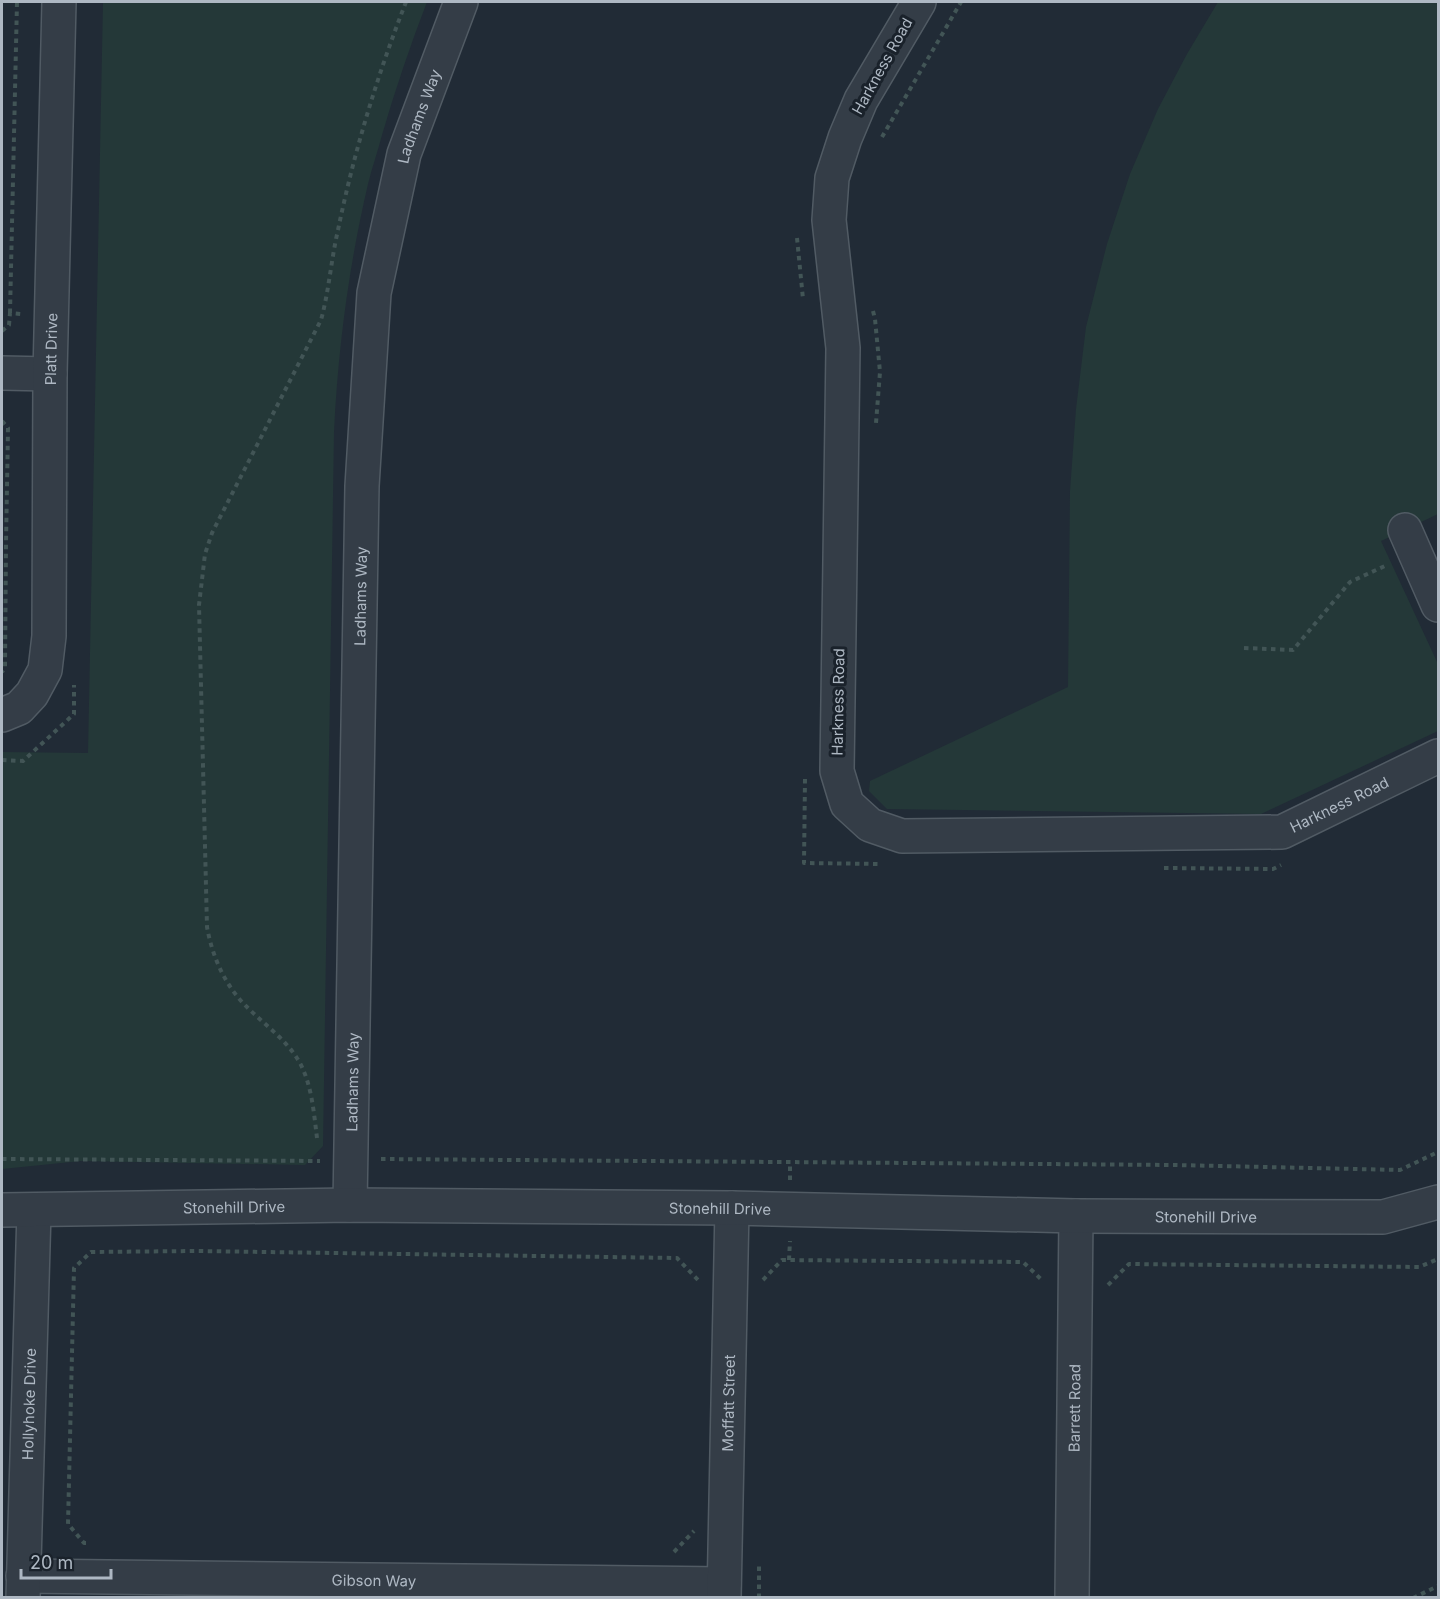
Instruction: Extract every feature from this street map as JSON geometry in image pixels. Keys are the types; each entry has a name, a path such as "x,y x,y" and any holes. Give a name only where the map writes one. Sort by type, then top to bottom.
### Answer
{"street":[{"name":"Platt Drive","path":"2,715 19,708 32,694 45,670 49,636 50,374 59,2"},
{"name":"Ladhams Way","path":"350,1205 330,1158 362,486 375,293 404,154 461,2"},
{"name":"Harkness Road","path":"919,2 861,100 832,178 829,220 843,348 837,771 847,804 870,825 902,836 1282,832 1438,756"},
{"path":"2,373 50,374"},
{"path":"1410,541 1438,605"},
{"name":"Stonehill Drive","path":"2,1210 350,1205 732,1208 1076,1216 1383,1217 1438,1202"},
{"name":"Moffatt Street","path":"724,1591 732,1208"},
{"name":"Hollyhoke Drive","path":"23,1587 34,1210"},
{"name":"Barrett Road","path":"1072,1598 1076,1216"},
{"name":"Gibson Way","path":"23,1587 103,1578 394,1589 724,1591"}],"path":[{"path":"10,313 17,2"},
{"path":"318,1146 308,1084 302,1066 289,1046 243,1003 219,967 211,947 207,927 199,605 205,554 212,533 321,320 337,231 353,165 378,78 406,2"},
{"path":"881,139 961,2"},
{"path":"797,234 804,301"},
{"path":"873,309 880,372 876,432"},
{"path":"2,421 9,428 5,668 2,672"},
{"path":"1244,648 1293,650 1350,582 1410,541"},
{"path":"805,779 804,862 886,864"},
{"path":"1156,867 1273,869 1283,864"},
{"path":"2,1159 330,1158 1165,1165 1400,1170 1438,1152"},
{"path":"74,1268 68,1524 84,1543 103,1545 103,1578"},
{"path":"666,1553 673,1553 694,1531"},
{"path":"1413,1598 1438,1586"}],"green space":[{"path":"103,2 427,2 397,85 361,214 338,369 334,432 323,1146 305,1165 81,1161 2,1169 2,752 88,753"},
{"path":"1218,2 1438,2 1438,514 1381,541 1438,664 1438,731 1261,814 887,809 869,791 870,781 1068,687 1070,491 1076,409 1086,327 1107,244 1130,174 1158,109"}]}
